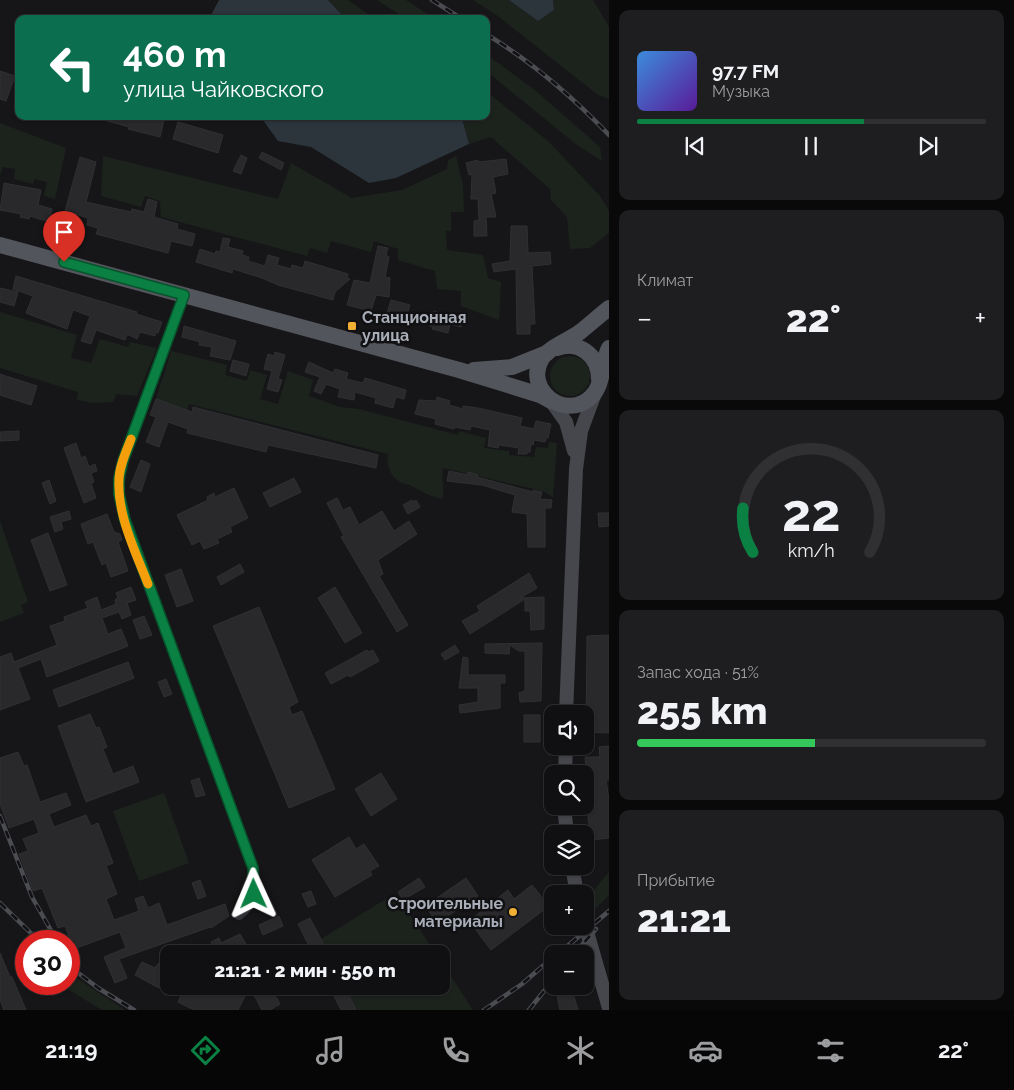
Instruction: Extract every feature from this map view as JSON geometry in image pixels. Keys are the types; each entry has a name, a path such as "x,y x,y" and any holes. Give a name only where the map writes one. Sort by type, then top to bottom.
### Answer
{"main road":[{"path":"0,244 459,370 540,396 564,406 580,405 597,388 597,366 588,353 574,346 565,345 512,368 459,370"},
{"path":"596,319 609,302"},
{"path":"576,469 569,427 544,394 538,379 540,364 552,350 609,308"},
{"path":"566,705 576,469 581,431 609,348"},
{"path":"588,935 609,1008"}],"street":[{"path":"184,295 123,461 119,478 119,494 125,520 253,868 254,894 248,908 239,915"}],"shaded area":[{"path":"219,0 328,0 342,15 211,15"},
{"path":"328,0 348,0 369,15 342,15"},
{"path":"377,0 406,0 429,15 400,15"},
{"path":"473,0 509,0 538,21 554,10 553,0 593,0 609,27 609,99 598,95 498,16"},
{"path":"509,0 553,0 554,10 538,21"},
{"path":"490,57 536,91 600,147 602,161 577,145 490,74"},
{"path":"490,94 549,142 600,196 609,211 609,233 590,248 570,249 567,217 551,200 550,189 491,137 469,144 461,120 490,120"},
{"path":"263,120 461,120 469,144 396,178 369,183 311,147 278,141"},
{"path":"0,123 66,148 55,199 44,196 47,182 34,179 33,184 14,179 15,169 3,167 0,175"},
{"path":"103,156 278,199 291,163 352,198 402,190 447,169 448,160 456,156 463,185 464,212 451,212 451,231 446,231 447,250 483,255 488,278 501,282 499,320 461,306 461,291 437,289 435,271 398,260 398,249 374,241 371,252 331,241 327,253 310,248 307,256 161,217 160,201 145,196 141,207 101,196"},
{"path":"0,312 77,335 71,358 91,363 100,339 128,347 130,342 157,348 137,396 116,394 113,402 93,403 77,400 78,392 0,368"},
{"path":"171,351 227,365 225,375 247,381 250,370 267,375 260,399 278,404 288,371 313,380 309,396 340,407 359,409 458,435 459,431 486,438 484,448 509,451 509,455 534,457 536,447 548,448 549,442 557,443 553,497 543,491 443,468 442,499 401,483 394,477 390,469 388,454 189,404 187,411 156,399"},
{"path":"574,356 581,359 587,365 590,376 589,384 581,393 574,396 566,396 559,393 551,384 550,372 553,365 562,357"},
{"path":"0,521 28,602 21,605 24,613 0,622"},
{"path":"164,793 189,863 139,881 113,811"},
{"path":"609,872 609,895 594,910 594,890"},
{"path":"389,897 394,897 408,916 410,915 430,945 324,945 321,939"},
{"path":"450,975 473,1010 356,1010 348,995 450,995"},
{"path":"80,980 125,1010 102,1010 77,995 80,995"}],"building":[{"path":"0,71 15,76 6,101 0,99"},
{"path":"104,120 164,120 160,137 128,129 129,127"},
{"path":"178,122 223,135 218,153 173,139"},
{"path":"262,152 284,163 281,170 259,158"},
{"path":"241,155 247,158 241,174 233,171"},
{"path":"80,157 96,162 86,202 131,212 132,209 144,212 148,199 157,202 154,217 178,224 177,229 195,234 192,246 171,241 168,253 96,234 98,228 87,225 88,218 65,211"},
{"path":"506,159 508,174 493,177 496,193 491,194 496,217 486,217 487,236 474,236 474,221 479,220 478,199 471,199 472,174 469,175 466,163 478,160 479,162"},
{"path":"4,183 41,190 38,205 52,209 49,222 30,216 29,219 20,217 21,214 0,210"},
{"path":"511,226 527,226 528,253 550,252 551,264 532,266 535,324 530,324 530,334 517,334 516,269 494,272 492,264 510,261"},
{"path":"223,238 230,239 228,247 243,251 242,255 249,257 248,261 265,266 268,255 279,258 277,265 291,269 292,265 303,268 305,261 348,274 347,278 350,279 335,292 333,300 278,285 233,269 232,273 196,262 200,249 215,254 216,251 220,252"},
{"path":"378,246 388,248 386,255 389,257 385,277 390,278 389,297 376,295 371,311 347,305 354,280 370,283"},
{"path":"16,276 137,312 136,314 162,322 155,336 140,332 137,339 127,334 125,340 96,330 91,344 81,341 90,316 73,310 67,329 26,313 33,296 13,289"},
{"path":"0,288 18,292 14,306 0,302"},
{"path":"391,300 410,305 405,320 386,317"},
{"path":"434,311 464,319 461,327 450,324 448,333 432,329 433,327 430,326"},
{"path":"184,326 236,341 230,360 210,356 212,347 199,345 200,342 182,337"},
{"path":"275,352 285,355 278,379 282,380 278,392 267,389 272,371 264,369 268,354 274,356"},
{"path":"233,360 249,364 246,376 230,371"},
{"path":"309,362 333,373 335,369 348,373 346,379 363,383 365,378 406,390 404,399 396,397 393,408 375,403 376,398 355,392 354,400 338,397 340,389 326,384 321,394 314,391 320,377 305,372"},
{"path":"0,374 37,386 31,405 0,395"},
{"path":"437,397 450,401 449,405 463,409 463,406 478,408 522,418 520,426 534,429 536,421 551,424 548,438 546,438 545,442 534,440 533,445 531,444 530,452 527,452 527,454 518,454 519,448 499,445 498,448 488,446 490,430 471,426 470,430 455,427 454,429 435,424 436,419 415,414 419,400 436,401"},
{"path":"156,399 192,412 193,407 378,455 376,468 268,445 266,452 187,433 188,429 168,422 159,447 146,442 156,417 150,415"},
{"path":"19,431 19,440 0,441 0,432"},
{"path":"76,443 81,458 85,456 89,467 95,464 97,471 91,473 94,482 91,483 96,498 84,503 64,448"},
{"path":"141,460 150,464 141,492 130,487"},
{"path":"449,471 468,475 468,472 478,475 477,477 533,492 533,490 542,492 540,499 552,500 551,508 545,508 545,547 528,547 527,514 512,512 515,495 482,485 447,481"},
{"path":"294,478 301,492 270,507 263,493"},
{"path":"49,480 56,501 50,504 42,483"},
{"path":"234,488 248,518 230,527 232,532 217,539 219,543 204,549 200,541 192,545 177,515 208,500 207,497 214,493 215,497"},
{"path":"337,498 343,510 350,507 359,525 382,511 394,531 409,521 417,534 378,560 383,574 379,576 408,625 397,632 341,537 344,536 327,503"},
{"path":"412,500 413,502 416,500 420,507 408,514 403,505"},
{"path":"69,511 71,519 61,522 63,529 55,532 50,517"},
{"path":"598,513 609,513 609,526 599,527"},
{"path":"107,514 114,532 120,534 122,540 118,542 128,571 111,577 106,563 102,565 93,542 88,544 81,524"},
{"path":"48,533 67,585 50,591 31,540"},
{"path":"240,564 244,572 221,585 217,577"},
{"path":"181,569 193,601 177,607 165,575"},
{"path":"529,573 537,588 520,598 544,597 544,629 531,630 530,611 525,611 525,599 470,634 462,621 480,611 477,606"},
{"path":"131,587 136,600 127,603 131,615 122,619 119,612 102,618 108,634 121,629 128,646 47,677 41,659 18,668 30,699 0,710 0,657 11,653 14,662 57,645 50,626 65,621 64,617 88,608 85,602 97,597 101,610 116,604 115,600 118,598 116,593"},
{"path":"335,587 362,633 345,643 318,598"},
{"path":"259,607 298,702 289,707 292,715 302,711 335,789 289,808 213,626"},
{"path":"144,616 152,635 140,639 133,620"},
{"path":"609,635 609,733 594,732 594,705 586,705 587,636"},
{"path":"542,643 541,701 520,702 519,693 525,691 525,651 519,651 510,645 509,654 485,653 485,644"},
{"path":"455,645 459,652 445,660 441,654"},
{"path":"367,650 368,652 373,650 379,661 350,677 348,675 331,684 325,673"},
{"path":"463,657 468,658 468,675 505,675 505,683 500,683 500,708 460,713 459,705 478,702 478,688 459,688"},
{"path":"128,662 134,678 59,707 53,690"},
{"path":"166,679 172,694 164,697 158,682"},
{"path":"90,714 96,728 99,727 107,747 103,749 113,774 133,766 139,782 86,802 58,726"},
{"path":"524,715 540,715 540,742 524,742"},
{"path":"609,746 609,780 606,780 609,799 609,838 594,840 594,825 589,825 588,815 594,815 594,765 586,765 585,757 600,757 599,747"},
{"path":"18,752 24,766 27,765 40,802 66,793 71,805 49,814 54,827 86,815 91,826 98,823 113,863 106,866 117,894 106,899 114,920 139,911 135,899 143,896 148,908 159,903 167,925 225,904 229,916 211,928 119,959 127,978 115,983 104,957 126,948 120,932 80,947 80,930 67,930 65,926 58,928 42,888 33,891 19,854 28,851 23,839 39,833 34,819 9,828 0,804 0,758"},
{"path":"381,773 397,799 371,816 355,789"},
{"path":"199,778 205,795 196,797 191,781"},
{"path":"349,837 356,849 364,844 379,866 370,871 372,875 335,897 312,860"},
{"path":"419,878 425,887 403,900 398,892"},
{"path":"466,878 478,896 437,923 425,906"},
{"path":"200,880 206,896 198,899 192,883"},
{"path":"532,885 544,900 544,910 491,950 469,921 508,890 514,899"},
{"path":"311,891 316,904 308,907 302,894"},
{"path":"279,916 283,926 263,935 259,925"},
{"path":"310,918 324,945 308,945 298,924"},
{"path":"240,934 247,945 212,945 211,942 219,938 221,943"},
{"path":"0,953 15,984 15,995 20,995 26,1010 4,1010 0,1000"},
{"path":"160,961 159,988 135,975 142,962 155,968"},
{"path":"181,995 245,996 238,1010 194,1010 178,1002"},
{"path":"254,995 275,995 280,1004 270,1010 262,1010"},
{"path":"334,995 348,995 356,1010 341,1010"},
{"path":"557,995 574,995 578,1010 560,1010"}],"railway":[{"path":"432,0 456,15"},
{"path":"490,37 551,80 609,135"},
{"path":"0,816 32,897 51,930"},
{"path":"0,903 28,930"},
{"path":"569,945 609,911"},
{"path":"582,945 596,929"},
{"path":"484,1010 522,984 544,965"},
{"path":"80,974 134,1010"},
{"path":"529,1010 544,991"}],"slow traffic":[{"path":"131,439 119,478 119,494 125,520 148,584"}],"place":[{"name":"Станционная улица","path":"352,326"},
{"name":"Строительные материалы","path":"513,912"}],"route":[{"path":"64,262 184,295 123,461 119,478 119,494 125,520 253,868 254,894"}]}
